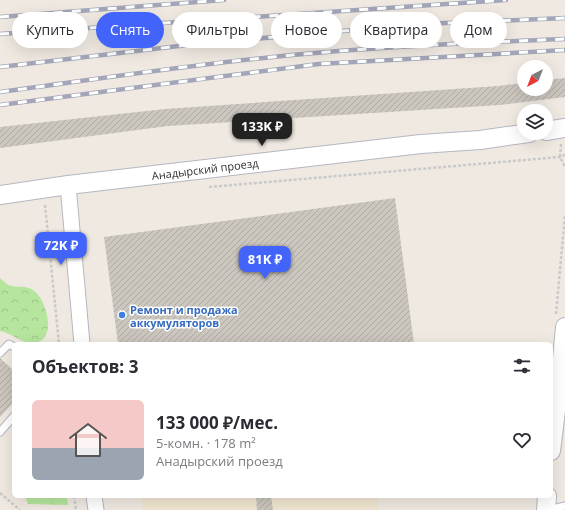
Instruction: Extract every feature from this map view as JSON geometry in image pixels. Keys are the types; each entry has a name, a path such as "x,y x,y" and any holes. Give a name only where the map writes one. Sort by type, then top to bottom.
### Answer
{"street":[{"path":"553,130 565,128"},
{"name":"Анадырский проезд","path":"0,195 68,185 517,134"},
{"path":"68,185 82,342"},
{"path":"553,435 561,370 560,323"},
{"path":"94,498 96,510"},
{"path":"547,498 547,510"}],"lane":[{"path":"0,353 9,344 12,346"},
{"path":"0,432 12,418"},
{"path":"547,510 565,506"}],"path":[{"path":"203,187 560,157 565,155"},
{"path":"560,157 565,166"},
{"path":"45,202 59,342"},
{"path":"560,323 565,215"},
{"path":"0,493 20,510"},
{"path":"74,498 76,510"}],"shaded area":[{"path":"141,498 377,498 379,510 143,510"}],"green space":[{"path":"0,278 9,285 28,288 33,290 38,295 46,310 48,328 46,335 41,341 38,342 25,342 0,331"},
{"path":"26,498 67,498 68,505 28,504"}],"building":[{"path":"565,78 565,97 500,105 168,126 0,148 0,127 165,109 517,84 517,96 553,96 553,79"},
{"path":"395,198 414,342 118,342 104,237"},
{"path":"0,358 12,369 12,404 0,417"},
{"path":"256,498 271,498 273,510 257,510"}],"railway":[{"path":"0,17 224,0"},
{"path":"0,34 506,0"},
{"path":"0,67 196,44 422,24 565,18"},
{"path":"0,92 136,73 309,54 419,46 565,39"},
{"path":"0,105 319,64 565,50"}],"place":[{"name":"Ремонт и продажа аккумуляторов","path":"122,315"}]}
